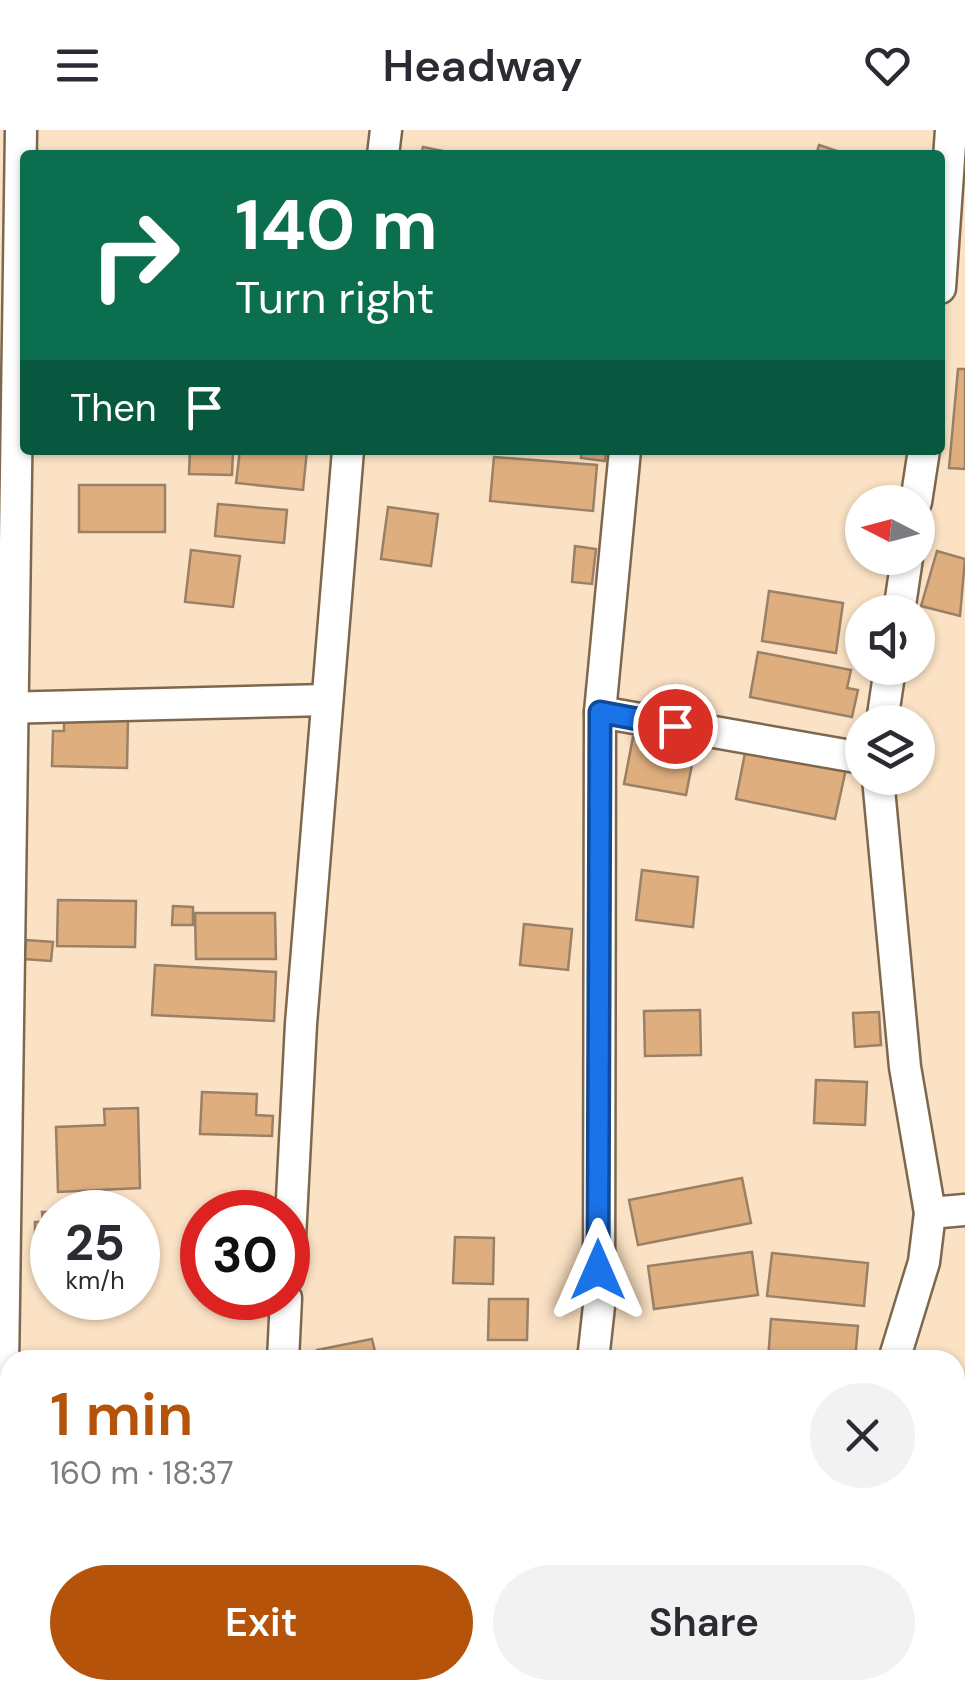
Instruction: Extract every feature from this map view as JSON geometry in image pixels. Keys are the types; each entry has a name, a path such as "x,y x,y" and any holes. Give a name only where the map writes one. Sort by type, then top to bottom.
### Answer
{"street":[{"path":"945,216 951,130"},
{"path":"1,1350 7,708 20,171"},
{"path":"292,1190 300,1024 348,455"},
{"path":"594,1350 599,1306 600,712 626,455"},
{"path":"919,485 923,455"},
{"path":"7,708 328,700"},
{"path":"600,712 845,755"},
{"path":"880,795 905,1067 930,1213 924,1262 897,1350"},
{"path":"930,1213 965,1210"},
{"path":"283,1350 285,1320"}],"building":[{"path":"958,369 965,369 965,469 949,468"},
{"path":"190,455 233,455 232,475 189,474"},
{"path":"239,455 306,455 303,490 236,483"},
{"path":"581,455 606,455 605,461"},
{"path":"494,457 597,465 593,511 490,501"},
{"path":"79,485 165,485 165,532 79,532"},
{"path":"218,504 287,510 284,543 215,536"},
{"path":"388,507 438,514 431,566 381,559"},
{"path":"575,546 596,549 592,584 572,582"},
{"path":"191,550 240,556 233,607 185,602"},
{"path":"937,551 965,559 960,616 935,610 935,595 924,595 930,575 935,575"},
{"path":"769,591 843,603 836,653 762,641"},
{"path":"758,652 845,669 845,685 858,690 855,705 845,705 845,716 750,697"},
{"path":"64,714 128,716 127,768 52,766 53,731 64,731"},
{"path":"633,737 695,749 686,795 624,784"},
{"path":"746,748 845,769 835,819 736,799"},
{"path":"642,870 698,877 693,927 636,920"},
{"path":"58,900 136,901 135,947 57,946"},
{"path":"173,906 193,907 193,925 172,925"},
{"path":"195,913 275,913 276,959 196,959"},
{"path":"524,924 572,929 568,970 520,965"},
{"path":"26,940 53,942 51,961 24,959"},
{"path":"155,965 276,972 274,1021 152,1015"},
{"path":"700,1010 701,1055 645,1056 644,1011"},
{"path":"879,1012 881,1045 855,1047 853,1013"},
{"path":"816,1080 867,1082 865,1125 814,1123"},
{"path":"202,1092 257,1094 256,1115 273,1116 272,1136 200,1134"},
{"path":"138,1108 140,1188 58,1190 56,1127 105,1125 104,1109"},
{"path":"742,1178 751,1223 638,1245 629,1200"},
{"path":"455,1237 494,1238 493,1284 453,1283"},
{"path":"752,1252 758,1295 654,1309 648,1266"},
{"path":"772,1253 868,1263 864,1306 767,1296"},
{"path":"489,1299 528,1299 527,1340 488,1340"},
{"path":"771,1319 858,1326 856,1350 769,1350"},
{"path":"372,1339 375,1350 317,1350"}],"route":[{"path":"598,1270 596,1087 603,832 600,712 675,726"}]}
